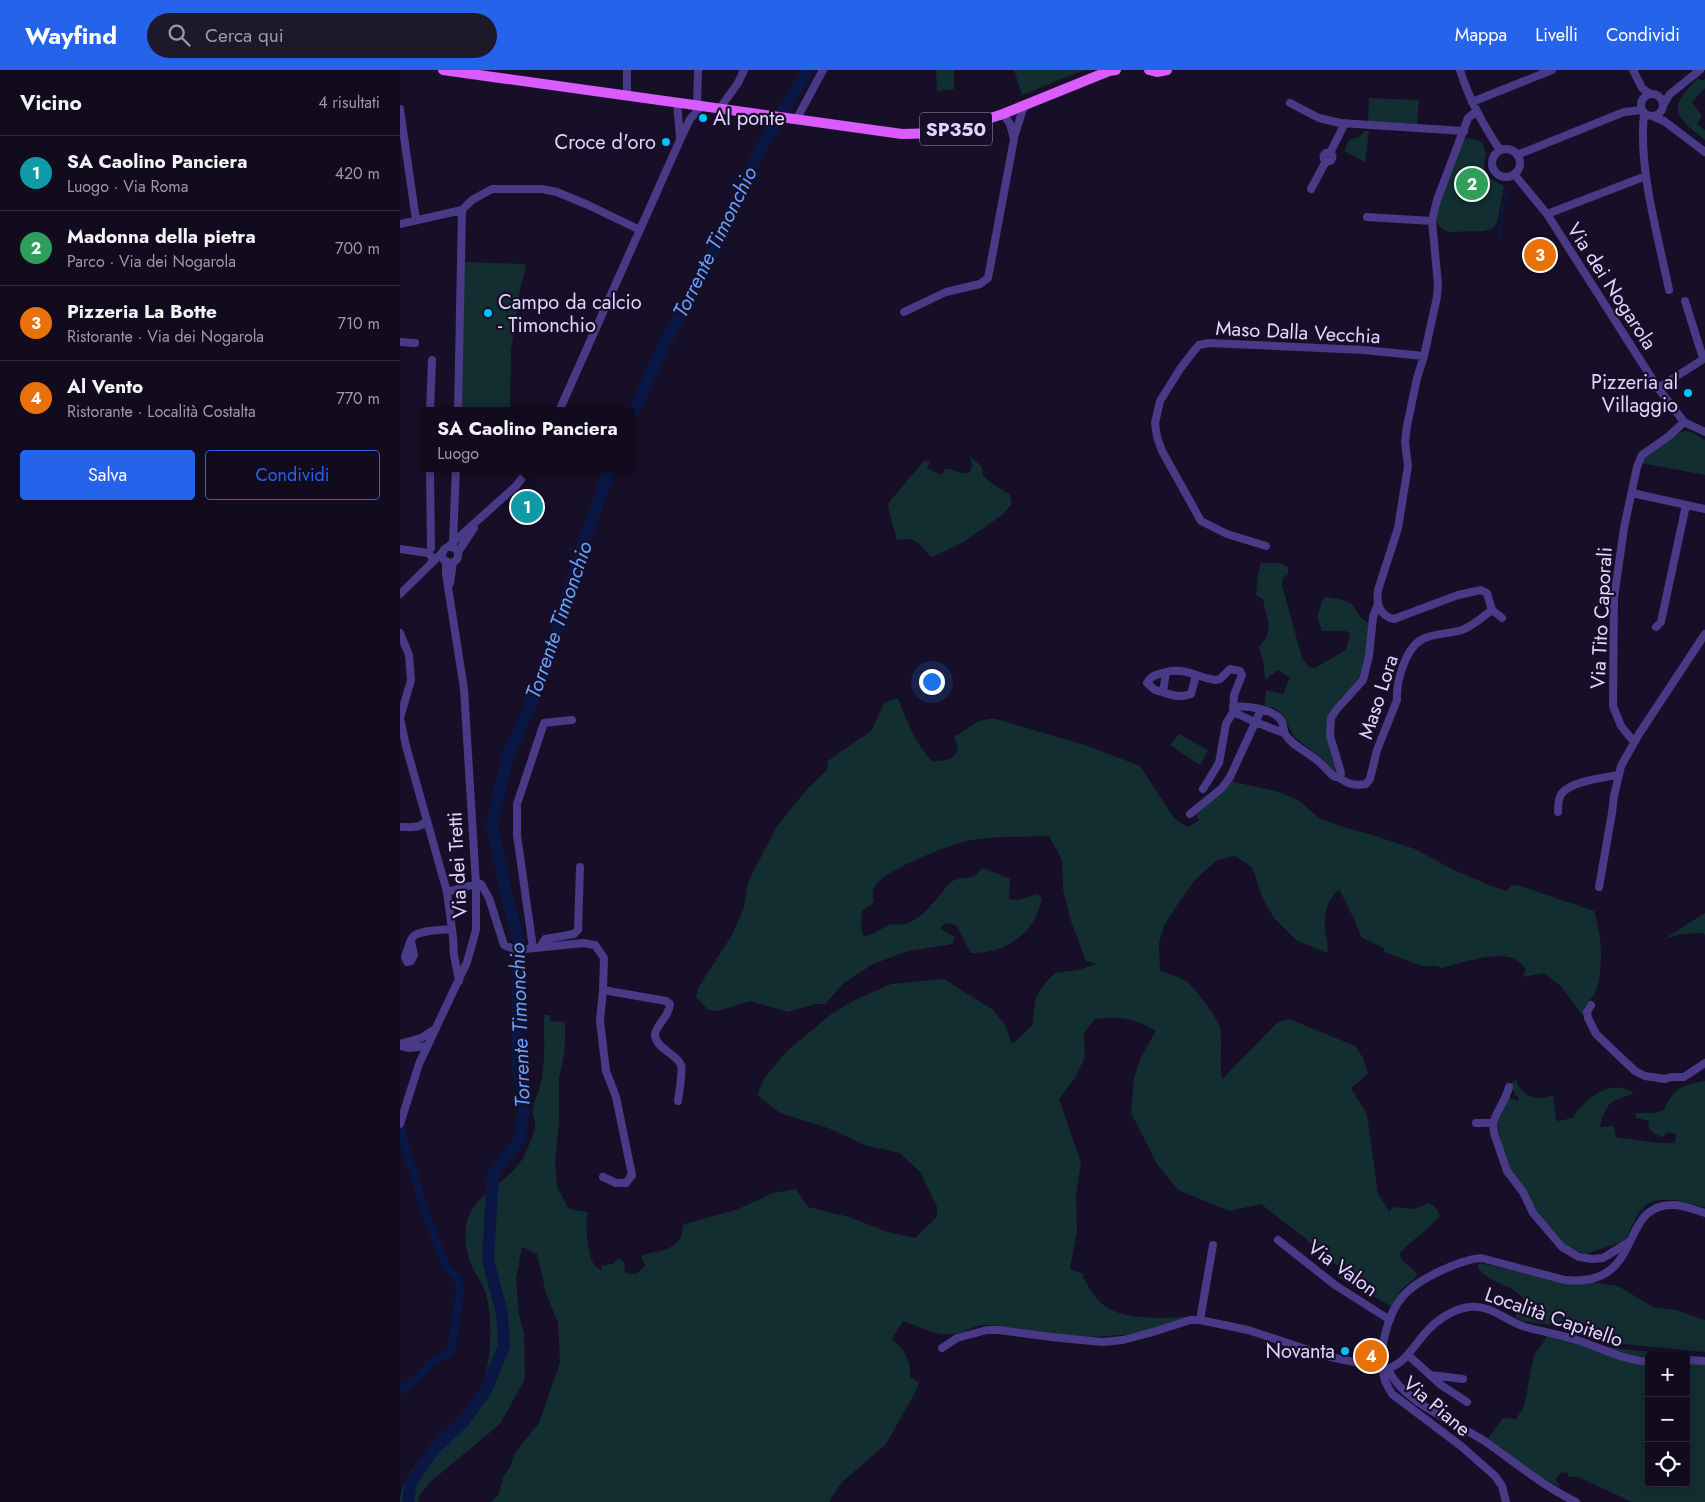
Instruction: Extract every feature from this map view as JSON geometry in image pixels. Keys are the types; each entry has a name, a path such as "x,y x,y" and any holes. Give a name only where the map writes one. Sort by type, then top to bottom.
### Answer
{"main road":[{"name":"SP350","path":"443,70 902,134 942,133 1003,114 1112,70"},
{"path":"1149,70 1157,72 1167,70"}],"street":[{"path":"627,70 627,96"},
{"path":"680,140 691,104 698,70"},
{"path":"720,108 738,83 744,70"},
{"path":"795,120 823,70"},
{"path":"1460,70 1472,102 1500,150"},
{"path":"1472,102 1552,70"},
{"path":"1633,70 1642,88 1645,110 1642,129 1646,176 1669,290"},
{"path":"1662,108 1670,94 1700,70"},
{"path":"1642,88 1661,99 1664,121"},
{"path":"1653,95 1670,94"},
{"path":"1645,110 1653,95"},
{"path":"1290,103 1326,120 1464,131"},
{"path":"561,407 690,119 691,104"},
{"path":"690,119 691,104"},
{"path":"904,312 946,292 980,284 988,278 1014,139 1024,106"},
{"path":"1517,155 1631,110 1662,108"},
{"path":"400,109 416,220"},
{"path":"1645,110 1664,121 1705,152"},
{"path":"1477,111 1468,118 1437,200 1432,221 1438,284 1437,297 1407,426 1405,442 1408,466 1400,521 1376,600 1382,613 1388,618 1394,619 1439,601 1481,590 1488,593 1492,610 1502,618"},
{"path":"1003,114 1010,124 1014,139"},
{"path":"1311,189 1326,160 1330,161 1332,159 1330,153 1346,123"},
{"path":"1500,150 1509,150 1517,155 1519,167 1514,174 1505,177 1494,170 1493,156 1500,150"},
{"name":"Via dei Nogarola","path":"1514,174 1547,214 1658,388 1684,422 1705,432"},
{"path":"1547,214 1646,176"},
{"path":"400,224 462,210 472,200 492,189 526,188 549,190 588,205 640,230"},
{"path":"458,407 462,210"},
{"path":"1367,217 1432,221"},
{"path":"1658,388 1704,358 1684,301"},
{"path":"400,342 415,343"},
{"name":"Maso Dalla Vecchia","path":"1266,546 1226,534 1201,521 1162,451 1157,438 1155,423 1160,401 1193,352 1199,345 1209,343 1364,350 1424,356"},
{"path":"430,407 432,360"},
{"name":"Via Tito Caporali","path":"1634,742 1621,726 1613,706 1614,598 1624,528 1637,467 1642,455 1669,436 1684,422"},
{"path":"430,472 431,548"},
{"name":"Via dei Tretti","path":"401,1120 419,1064 471,953 476,930 476,884 464,689 449,590 449,553 454,519 456,472"},
{"path":"400,594 430,565 449,553 470,533 516,486 527,472"},
{"path":"1632,493 1705,509"},
{"path":"1656,627 1661,622 1686,505"},
{"path":"449,553 463,536 462,534 487,514"},
{"path":"454,519 462,534"},
{"path":"415,551 417,549 431,548 449,553"},
{"path":"400,549 428,553 432,556 430,565"},
{"path":"1338,777 1341,774 1330,736 1331,718 1363,680 1369,656 1373,617 1378,604"},
{"name":"Maso Lora","path":"1284,733 1332,775 1348,784 1366,784 1370,779 1377,750 1397,700 1402,668 1411,650 1419,641 1462,630 1492,610"},
{"path":"400,633 409,655 411,680 400,718 406,746 447,892 459,981"},
{"path":"1599,886 1618,775 1634,742 1705,634"},
{"path":"1196,675 1190,695 1173,696 1155,690 1147,683 1150,678 1157,674 1171,670 1178,670 1216,680 1220,679 1230,669 1240,671 1242,675 1234,695 1233,710 1226,724 1219,763 1203,789"},
{"path":"1163,692 1166,672"},
{"path":"1233,710 1239,706 1269,710 1282,722 1284,733"},
{"path":"1233,710 1255,723 1266,725 1284,733"},
{"path":"1190,814 1226,783 1236,766 1261,710"},
{"path":"534,948 516,835 517,804 544,723 572,720"},
{"path":"1558,812 1561,794 1567,790 1581,783 1618,775"},
{"path":"400,827 420,826 427,820"},
{"path":"534,948 545,940 574,934 578,930 580,867"},
{"path":"447,892 481,884 489,898 504,945 516,950 583,943 595,946 604,958 600,1021 606,1071 616,1097 632,1175 626,1183 622,1184 603,1177"},
{"path":"411,941 415,935 420,933 452,929"},
{"path":"603,990 666,1000 670,1004 667,1017 656,1029 655,1034 657,1041 678,1060 681,1067 678,1101"},
{"path":"1591,1005 1588,1018 1596,1034 1645,1076 1665,1079 1684,1077 1705,1063"},
{"path":"403,1045 421,1038 436,1028"},
{"path":"403,1045 418,1042 427,1046"},
{"path":"403,1045 417,1057 419,1064"},
{"path":"1509,1087 1493,1123 1494,1133 1507,1171 1524,1192 1533,1213 1562,1247 1579,1257 1603,1258 1631,1240"},
{"path":"1476,1123 1493,1123"},
{"name":"Via Piane","path":"1506,1502 1502,1486 1495,1476 1460,1446 1392,1394 1386,1384 1382,1347 1390,1320 1398,1302 1411,1289 1426,1279 1463,1262 1481,1258 1565,1280 1580,1281 1603,1276 1621,1260 1637,1225 1650,1210 1661,1206 1676,1205 1705,1213"},
{"name":"Via Valon","path":"1278,1240 1336,1285 1390,1320"},
{"path":"1200,1320 1213,1245"},
{"name":"Località Capitello","path":"1385,1369 1396,1366 1438,1321 1454,1311 1472,1306 1491,1310 1526,1327 1573,1339 1613,1354 1645,1362"},
{"path":"942,1351 954,1340 987,1330 1102,1342 1123,1340 1190,1320 1200,1320 1248,1330 1330,1357 1385,1369"},
{"path":"1408,1354 1441,1385 1467,1402"},
{"path":"1690,1360 1705,1361"},
{"name":"Via Piane","path":"1385,1369 1403,1389 1419,1402 1478,1437 1534,1477 1576,1502"},
{"path":"1430,1375 1463,1379"}],"green space":[{"path":"936,70 954,70 954,89 937,91"},
{"path":"1014,70 1084,70 1022,95"},
{"path":"1698,78 1702,81 1705,79 1705,88 1692,102 1702,116 1697,124 1705,130 1705,140 1686,124 1678,111 1678,104 1682,97"},
{"path":"1369,98 1419,100 1417,124 1368,121"},
{"path":"1365,131 1369,131 1365,162 1344,151 1349,140 1359,137"},
{"path":"1464,138 1482,142 1486,153 1484,165 1487,174 1504,186 1497,223 1492,229 1449,232 1441,228 1434,220 1440,196"},
{"path":"464,262 524,264 526,267 520,289 511,350 510,407 461,407"},
{"path":"1691,432 1705,440 1705,475 1641,463 1642,459 1677,433"},
{"path":"970,456 982,467 983,475 990,482 1010,495 1012,504 1002,515 962,543 932,557 914,540 897,540 888,506 890,501 924,461 930,461 927,468 942,475 945,469 969,473 972,467"},
{"path":"1261,563 1280,563 1288,567 1288,574 1283,578 1282,585 1302,658 1309,667 1315,668 1346,650 1350,634 1346,631 1322,631 1317,617 1323,599 1327,597 1340,599 1352,604 1361,618 1370,624 1364,668 1358,680 1339,700 1328,719 1339,774 1334,774 1324,760 1294,737 1283,715 1275,708 1265,706 1266,690 1283,694 1290,678 1278,670 1265,680 1259,646 1269,629 1263,599 1256,595"},
{"path":"898,698 916,740 932,761 947,760 956,754 958,750 954,736 977,722 996,719 1088,746 1140,766 1174,818 1189,827 1199,820 1196,815 1197,810 1229,781 1276,791 1298,800 1319,818 1415,849 1450,868 1491,886 1507,891 1511,886 1517,885 1594,911 1600,935 1601,951 1600,974 1595,993 1585,1006 1584,1017 1560,985 1543,973 1523,977 1526,969 1514,959 1498,956 1488,957 1441,968 1437,966 1422,966 1384,952 1384,948 1362,938 1339,889 1329,902 1326,912 1327,953 1296,940 1274,918 1263,899 1252,867 1235,856 1217,860 1194,881 1164,926 1159,943 1160,971 1177,976 1190,984 1215,1017 1221,1035 1222,1079 1278,1022 1289,1019 1355,1046 1363,1058 1368,1074 1351,1088 1367,1114 1378,1194 1389,1211 1394,1207 1414,1209 1429,1203 1436,1208 1440,1216 1400,1253 1401,1259 1417,1273 1415,1278 1401,1290 1391,1306 1337,1277 1342,1268 1324,1257 1306,1239 1261,1204 1229,1211 1178,1190 1157,1164 1131,1113 1134,1078 1141,1057 1156,1031 1141,1023 1127,1019 1095,1019 1084,1033 1085,1057 1075,1078 1059,1099 1081,1163 1076,1195 1077,1230 1070,1269 1083,1274 1083,1278 1099,1301 1117,1312 1140,1317 1186,1317 1165,1327 1153,1330 1125,1335 1095,1337 1055,1335 987,1325 958,1333 944,1334 903,1321 892,1339 906,1356 910,1377 919,1382 916,1391 886,1444 842,1482 829,1502 490,1502 498,1496 504,1475 510,1468 514,1454 539,1423 560,1363 558,1323 546,1293 537,1254 522,1247 516,1279 519,1315 524,1333 525,1379 500,1424 429,1483 419,1497 418,1502 400,1502 402,1489 408,1476 417,1463 470,1407 477,1396 485,1376 490,1343 489,1306 483,1286 468,1254 465,1237 466,1226 469,1215 482,1197 508,1175 523,1158 532,1138 535,1124 533,1115 534,1104 543,1072 544,1015 550,1015 550,1021 565,1022 564,1056 559,1078 559,1121 555,1161 557,1187 569,1209 588,1212 587,1238 593,1263 602,1271 601,1266 613,1264 619,1258 624,1263 625,1273 636,1274 645,1266 641,1256 667,1249 676,1244 681,1237 684,1224 736,1210 773,1193 796,1189 808,1207 849,1217 888,1232 915,1238 937,1217 937,1207 920,1172 900,1153 864,1145 831,1129 780,1113 757,1095 765,1077 787,1051 830,1015 851,1002 891,984 944,979 993,1010 1005,1025 1012,1044 1032,1026 1036,997 1045,983 1055,973 1078,970 1097,964 1086,961 1071,921 1063,889 1062,860 1049,836 990,838 961,842 935,851 883,878 874,888 874,902 862,911 861,928 864,936 873,934 890,924 906,924 913,921 925,912 951,882 974,876 983,868 1010,879 1009,899 1018,900 1038,894 1042,898 1033,922 1017,939 1007,945 996,950 971,953 956,925 946,923 940,928 955,937 953,944 908,951 873,964 845,982 825,1004 815,1004 788,1012 750,1001 718,1011 708,1010 696,997 698,988 732,935 744,908 748,882 777,826 808,788 827,770 828,761 872,730 884,703"},
{"path":"1179,734 1208,750 1200,765 1170,745"},
{"path":"1705,913 1705,935 1703,933 1681,934 1664,939"},
{"path":"1516,1080 1518,1086 1526,1094 1536,1098 1553,1095 1556,1120 1559,1121 1572,1118 1591,1098 1607,1089 1616,1087 1634,1093 1610,1104 1604,1113 1600,1127 1614,1126 1616,1137 1657,1143 1675,1143 1676,1134 1667,1132 1663,1137 1655,1134 1648,1128 1649,1121 1636,1118 1635,1113 1656,1113 1664,1110 1675,1092 1690,1084 1705,1081 1705,1207 1675,1200 1658,1200 1647,1204 1639,1212 1625,1240 1586,1254 1567,1247 1542,1220 1529,1197 1513,1178 1502,1149 1497,1123 1498,1112 1509,1096 1518,1101 1519,1097 1514,1095 1515,1091 1510,1089 1512,1082"},
{"path":"1480,1263 1568,1284 1582,1281 1618,1286 1653,1307 1676,1310 1705,1320 1705,1352 1612,1343 1555,1325 1523,1321 1516,1318 1516,1313 1526,1304 1522,1297 1517,1292 1488,1277 1477,1266"},
{"path":"1550,1329 1612,1348 1653,1352 1645,1352 1645,1487 1690,1487 1690,1356 1705,1357 1705,1502 1632,1502 1578,1477 1569,1477 1567,1472 1561,1473 1555,1479 1560,1487 1538,1475 1488,1438 1503,1418 1516,1419 1524,1407 1534,1355 1545,1340"}],"waterway":[{"name":"Torrente Timonchio","path":"635,409 664,345 706,267 758,153 808,70"},
{"path":"1501,238 1501,219 1508,188"},
{"name":"Torrente Timonchio","path":"408,1502 411,1483 434,1449 463,1422 486,1390 504,1346 502,1313 488,1260 493,1174 520,1139 525,1100 517,1065 519,942 492,825 507,758 542,679 581,551 609,472"},
{"path":"400,1118 404,1143 426,1215 448,1270 458,1277 460,1292 451,1352 432,1362 418,1377 400,1391"}],"place":[{"name":"Al ponte","path":"703,118"},
{"name":"Croce d'oro","path":"666,142"},
{"name":"Madonna della pietra","path":"1472,184"},
{"name":"Pizzeria La Botte","path":"1540,255"},
{"name":"Campo da calcio - Timonchio","path":"488,313"},
{"name":"Pizzeria al Villaggio","path":"1688,393"},
{"name":"SA Caolino Panciera","path":"527,507"},
{"name":"Novanta","path":"1345,1351"},
{"name":"Al Vento","path":"1371,1356"}]}
